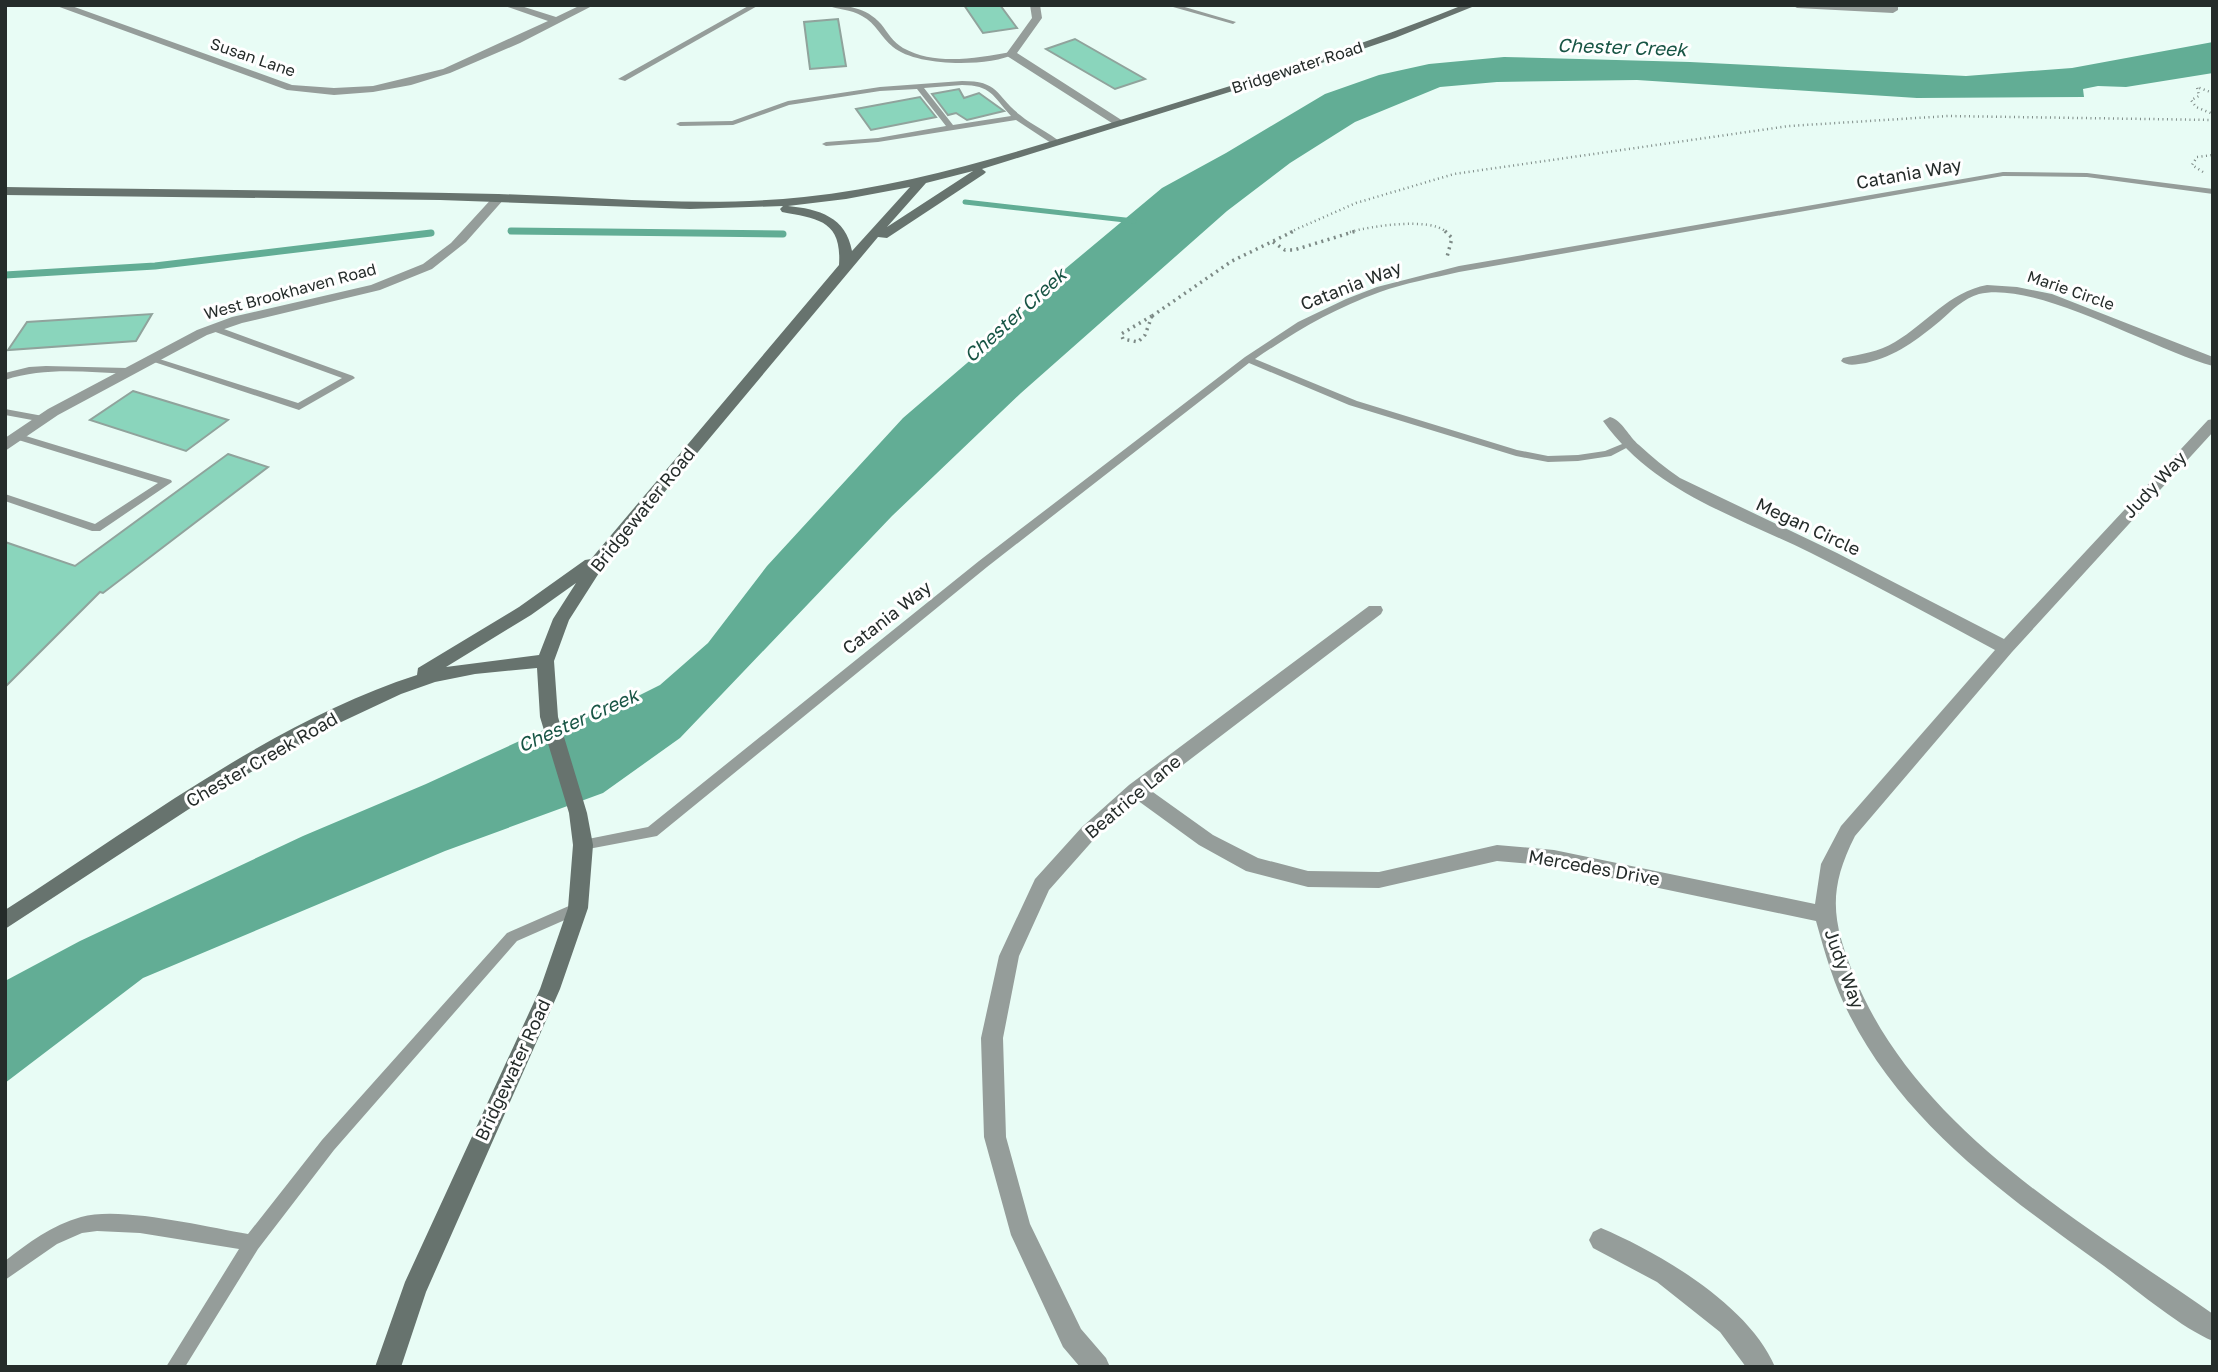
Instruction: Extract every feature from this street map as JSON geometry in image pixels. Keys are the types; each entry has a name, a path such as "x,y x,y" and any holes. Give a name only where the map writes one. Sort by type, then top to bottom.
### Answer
{"street":[{"name":"Susan Lane","path":"59,5 291,89 328,94 376,89 455,70 589,5"},
{"path":"507,5 557,21"},
{"path":"1035,5 1037,18 1012,54 1119,123"},
{"name":"Bridgewater Road","path":"388,1367 414,1291 550,989 578,908 583,845 578,813 549,717 545,661 561,619 600,558 845,265 922,181 1057,143 1394,35 1472,5"},
{"path":"1797,5 1893,10 1893,5"},
{"path":"845,265 920,209 965,180 1005,159"},
{"path":"745,205 805,201 922,181"},
{"path":"5,191 499,198 745,205 805,211 823,218 842,232 848,249 845,265"},
{"name":"West Brookhaven Road","path":"11,441 43,419 192,335 387,284 415,271 447,253 499,198"},
{"name":"Marie Circle","path":"1848,361 1871,360 1896,350 1968,294 1989,289 2018,289 2047,297 2213,362"},
{"name":"Megan Circle","path":"1610,421 1627,445 1676,482 1719,508 1805,543 2006,648"},
{"name":"Judy Way","path":"2213,423 2006,648 1848,831 1831,864 1824,914 1839,964 1858,1011 1906,1086 1966,1147 2039,1206 2213,1329"},
{"path":"387,691 465,649 526,611 600,558"},
{"name":"Beatrice Lane","path":"1097,1367 1072,1338 1019,1227 995,1137 992,1038 1009,956 1042,885 1089,831 1136,789 1375,610"},
{"name":"Chester Creek Road","path":"5,921 230,773 387,691 432,676 471,668 545,661"},
{"name":"Mercedes Drive","path":"1136,789 1206,840 1253,865 1308,879 1379,880 1497,853 1554,858 1824,914"},
{"path":"1601,1240 1666,1273 1729,1323 1762,1367"}],"lane":[{"path":"622,79 756,5"},
{"path":"829,5 862,13 874,21 889,41 913,54 964,61 1012,54"},
{"path":"1169,5 1233,22"},
{"path":"680,124 733,123 788,103 919,86 978,83 989,87 1017,117 1057,143"},
{"path":"919,86 951,128"},
{"path":"826,145 878,140 1017,117"},
{"name":"Catania Way","path":"583,845 652,832 680,812 837,680 1248,359 1301,324 1349,301 1380,289 1450,271 2003,174 2087,175 2212,191"},
{"path":"149,359 299,407 350,378 213,328"},
{"path":"1248,359 1353,402 1516,453 1548,459 1578,458 1607,454 1627,445"},
{"path":"5,377 12,372 55,369 127,371"},
{"path":"5,412 43,419"},
{"path":"5,497 96,528 167,482 11,441"},
{"path":"175,1367 252,1243 328,1145 512,937 578,908"},
{"path":"5,1272 40,1243 84,1224 124,1224 252,1243"}],"path":[{"path":"2213,93 2197,86 2199,96 2191,100 2196,107 2213,117"},
{"path":"1152,316 1145,335 1138,342 1123,339 1121,334 1129,327 1152,316 1232,261 1356,203 1454,174 1789,126 1948,116 2213,117"},
{"path":"2212,191 2208,176 2192,165 2197,157 2213,155"},
{"path":"1273,242 1285,250 1294,250 1362,229 1426,223 1441,228 1452,238 1447,256 1450,271"}],"water":[{"name":"Chester Creek","path":"2213,42 2213,73 2126,87 2098,86 2083,89 2084,97 1917,98 1637,80 1497,82 1440,87 1355,122 1290,163 1227,211 1021,393 892,516 680,738 603,793 445,851 143,978 5,1083 5,981 80,941 303,836 426,784 574,716 614,708 660,685 708,643 767,566 903,418 1002,333 1065,269 1162,188 1325,94 1379,75 1429,64 1504,57 1690,62 1966,76 2072,68"}],"building":[{"path":"964,5 1000,5 1017,28 983,33"},
{"path":"838,19 846,66 810,69 804,22"},
{"path":"1075,39 1145,79 1115,89 1046,49"},
{"path":"959,89 964,98 979,93 1004,111 967,120 956,113 948,115 932,94"},
{"path":"920,97 936,117 871,130 856,109"},
{"path":"152,314 136,341 8,350 27,322"},
{"path":"133,391 228,420 186,451 90,420"},
{"path":"228,454 268,467 103,593 100,592 5,687 5,542 75,566"}],"waterway":[{"path":"965,202 1134,221"},
{"path":"633,232 511,231 783,234"},
{"path":"5,275 155,266 431,233"}]}
